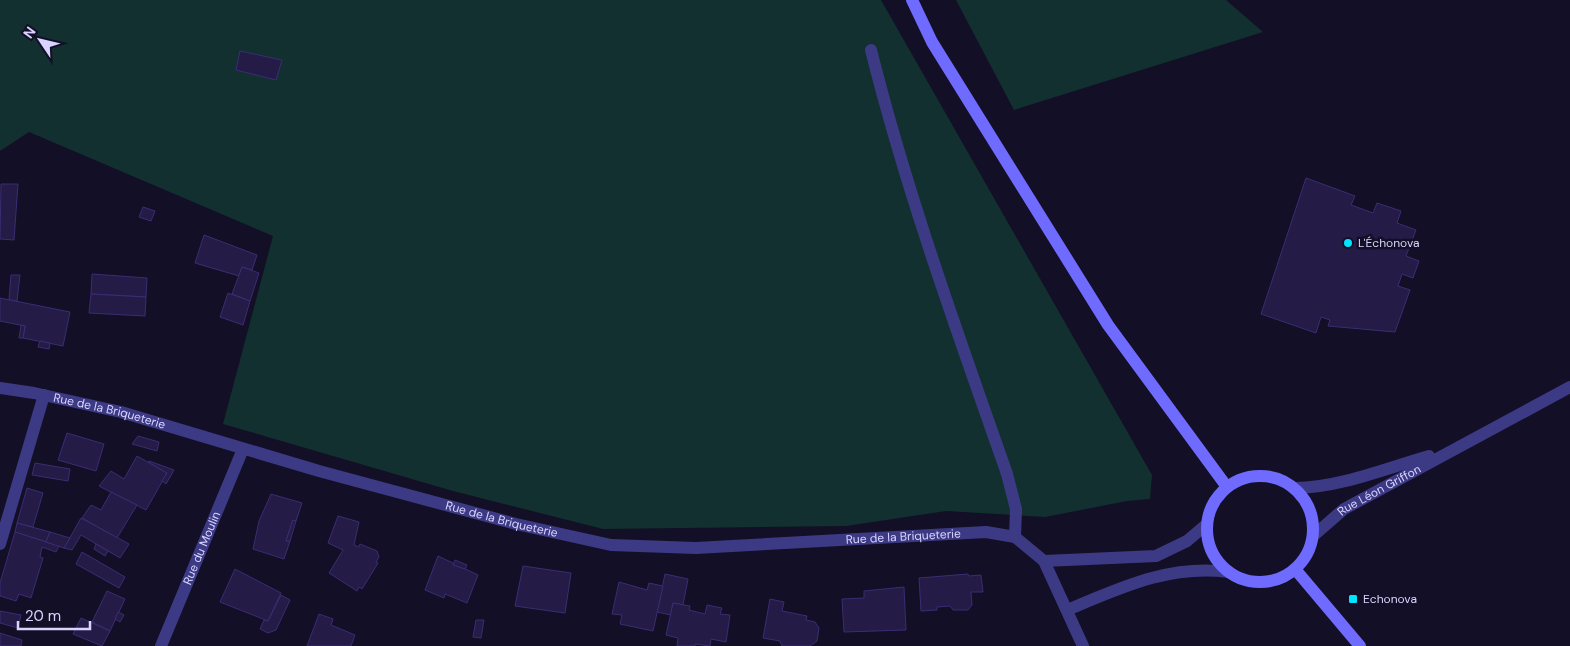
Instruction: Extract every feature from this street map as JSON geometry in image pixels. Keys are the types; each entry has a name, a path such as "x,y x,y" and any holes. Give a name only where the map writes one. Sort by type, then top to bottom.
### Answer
{"street":[{"path":"912,0 932,42 1108,325 1227,487"},
{"path":"871,50 890,126 933,261 1007,474 1016,509 1015,537 1044,561 1083,646"},
{"name":"Rue Léon Griffon","path":"1313,536 1344,509 1450,450 1570,387"},
{"name":"Rue de la Briqueterie","path":"0,388 44,395 121,412 243,449 516,524 611,545 696,548 986,532 1015,537"},
{"path":"0,544 44,395"},
{"name":"Rue du Moulin","path":"161,646 243,449"},
{"name":"Rue Léon Griffon","path":"1295,488 1311,488 1334,484 1450,450"},
{"path":"1067,610 1138,580 1184,572 1212,570 1229,572 1255,582 1270,581 1283,577 1295,569 1307,554 1313,536 1312,514 1302,495 1295,488 1282,480 1268,476 1254,476 1240,480 1227,487 1214,503 1207,524 1212,551 1229,572"},
{"path":"1044,561 1156,556 1187,541 1207,524"},
{"path":"1295,569 1360,646"}],"green space":[{"path":"0,0 881,0 1152,475 1150,499 1127,501 1045,517 946,511 846,526 603,529 453,491 223,424 273,236 29,132 0,151"},
{"path":"956,0 1226,0 1263,32 1014,110"}],"building":[{"path":"240,51 282,60 276,80 236,70"},
{"name":"L'Échonova","path":"1306,178 1355,196 1351,205 1373,213 1377,203 1401,211 1397,223 1416,230 1406,256 1419,261 1413,278 1402,274 1398,286 1410,290 1395,332 1328,326 1330,320 1321,317 1316,333 1261,314"},
{"path":"1,184 18,184 14,240 0,239"},
{"path":"143,207 155,211 151,221 139,217"},
{"path":"204,235 257,255 252,270 242,267 239,276 195,263"},
{"path":"242,267 259,273 250,301 232,294"},
{"path":"92,274 147,278 146,297 91,294"},
{"path":"11,275 20,275 17,301 9,300"},
{"path":"228,293 250,301 243,325 220,317"},
{"path":"91,294 146,297 145,316 89,313"},
{"path":"0,298 70,312 63,346 23,338 25,326 0,321"},
{"path":"21,325 25,326 23,338 19,338"},
{"path":"40,341 50,343 49,349 38,347"},
{"path":"67,433 104,444 96,471 58,460"},
{"path":"138,436 159,442 157,451 132,444"},
{"path":"137,456 167,473 146,510 99,486 111,471 124,479"},
{"path":"149,461 174,470 166,484 162,481 167,473"},
{"path":"35,463 70,469 68,481 32,475"},
{"path":"27,488 43,493 33,527 17,523"},
{"path":"111,492 137,505 117,538 82,518 91,505 101,510"},
{"path":"271,494 302,503 296,521 293,520 286,541 290,541 284,559 253,549 259,521"},
{"path":"338,516 359,522 354,545 359,547 360,544 377,551 379,557 376,562 378,563 362,589 359,587 357,591 329,573 343,550 328,543"},
{"path":"81,518 129,544 120,558 81,535 72,550 64,548"},
{"path":"293,520 296,521 290,541 286,541"},
{"path":"17,523 50,532 46,542 15,532"},
{"path":"15,532 59,546 56,552 42,547 40,557 43,558 31,598 19,594 16,601 0,596 0,583"},
{"path":"50,532 70,538 64,548 46,542"},
{"path":"96,544 108,551 105,556 94,549"},
{"path":"82,552 125,577 119,588 76,564"},
{"path":"438,556 478,575 467,603 445,594 444,598 425,590"},
{"path":"455,560 467,565 465,569 453,565"},
{"path":"523,566 571,573 565,613 515,606"},
{"path":"235,569 281,593 268,621 220,602"},
{"path":"665,574 688,579 683,605 673,603 671,615 657,612"},
{"path":"968,574 969,576 981,575 983,592 971,592 972,605 968,610 953,610 950,606 937,607 937,610 921,611 919,578"},
{"path":"619,582 647,590 649,583 663,586 653,631 620,624 622,615 612,614"},
{"path":"904,587 906,630 844,632 842,599 864,598 864,591"},
{"path":"107,591 125,599 110,631 92,622"},
{"path":"281,595 290,600 276,630 268,633 260,629 264,620 268,621"},
{"path":"770,599 784,602 782,611 807,616 806,620 815,622 819,628 817,641 810,646 782,646 780,641 763,638"},
{"path":"673,603 690,606 689,610 705,614 707,605 722,608 720,614 730,615 726,642 711,639 710,646 695,644 695,646 677,646 678,638 666,635"},
{"path":"0,611 21,615 18,628 0,623"},
{"path":"118,612 124,615 120,622 115,619"},
{"path":"319,614 333,619 331,625 355,635 351,646 307,646"},
{"path":"81,618 110,631 102,646 73,634"},
{"path":"476,620 484,620 481,638 473,637"},
{"path":"0,633 22,640 21,646 0,646"}],"place":[{"name":"L'Échonova","path":"1348,243"},
{"name":"Echonova","path":"1353,599"}]}
